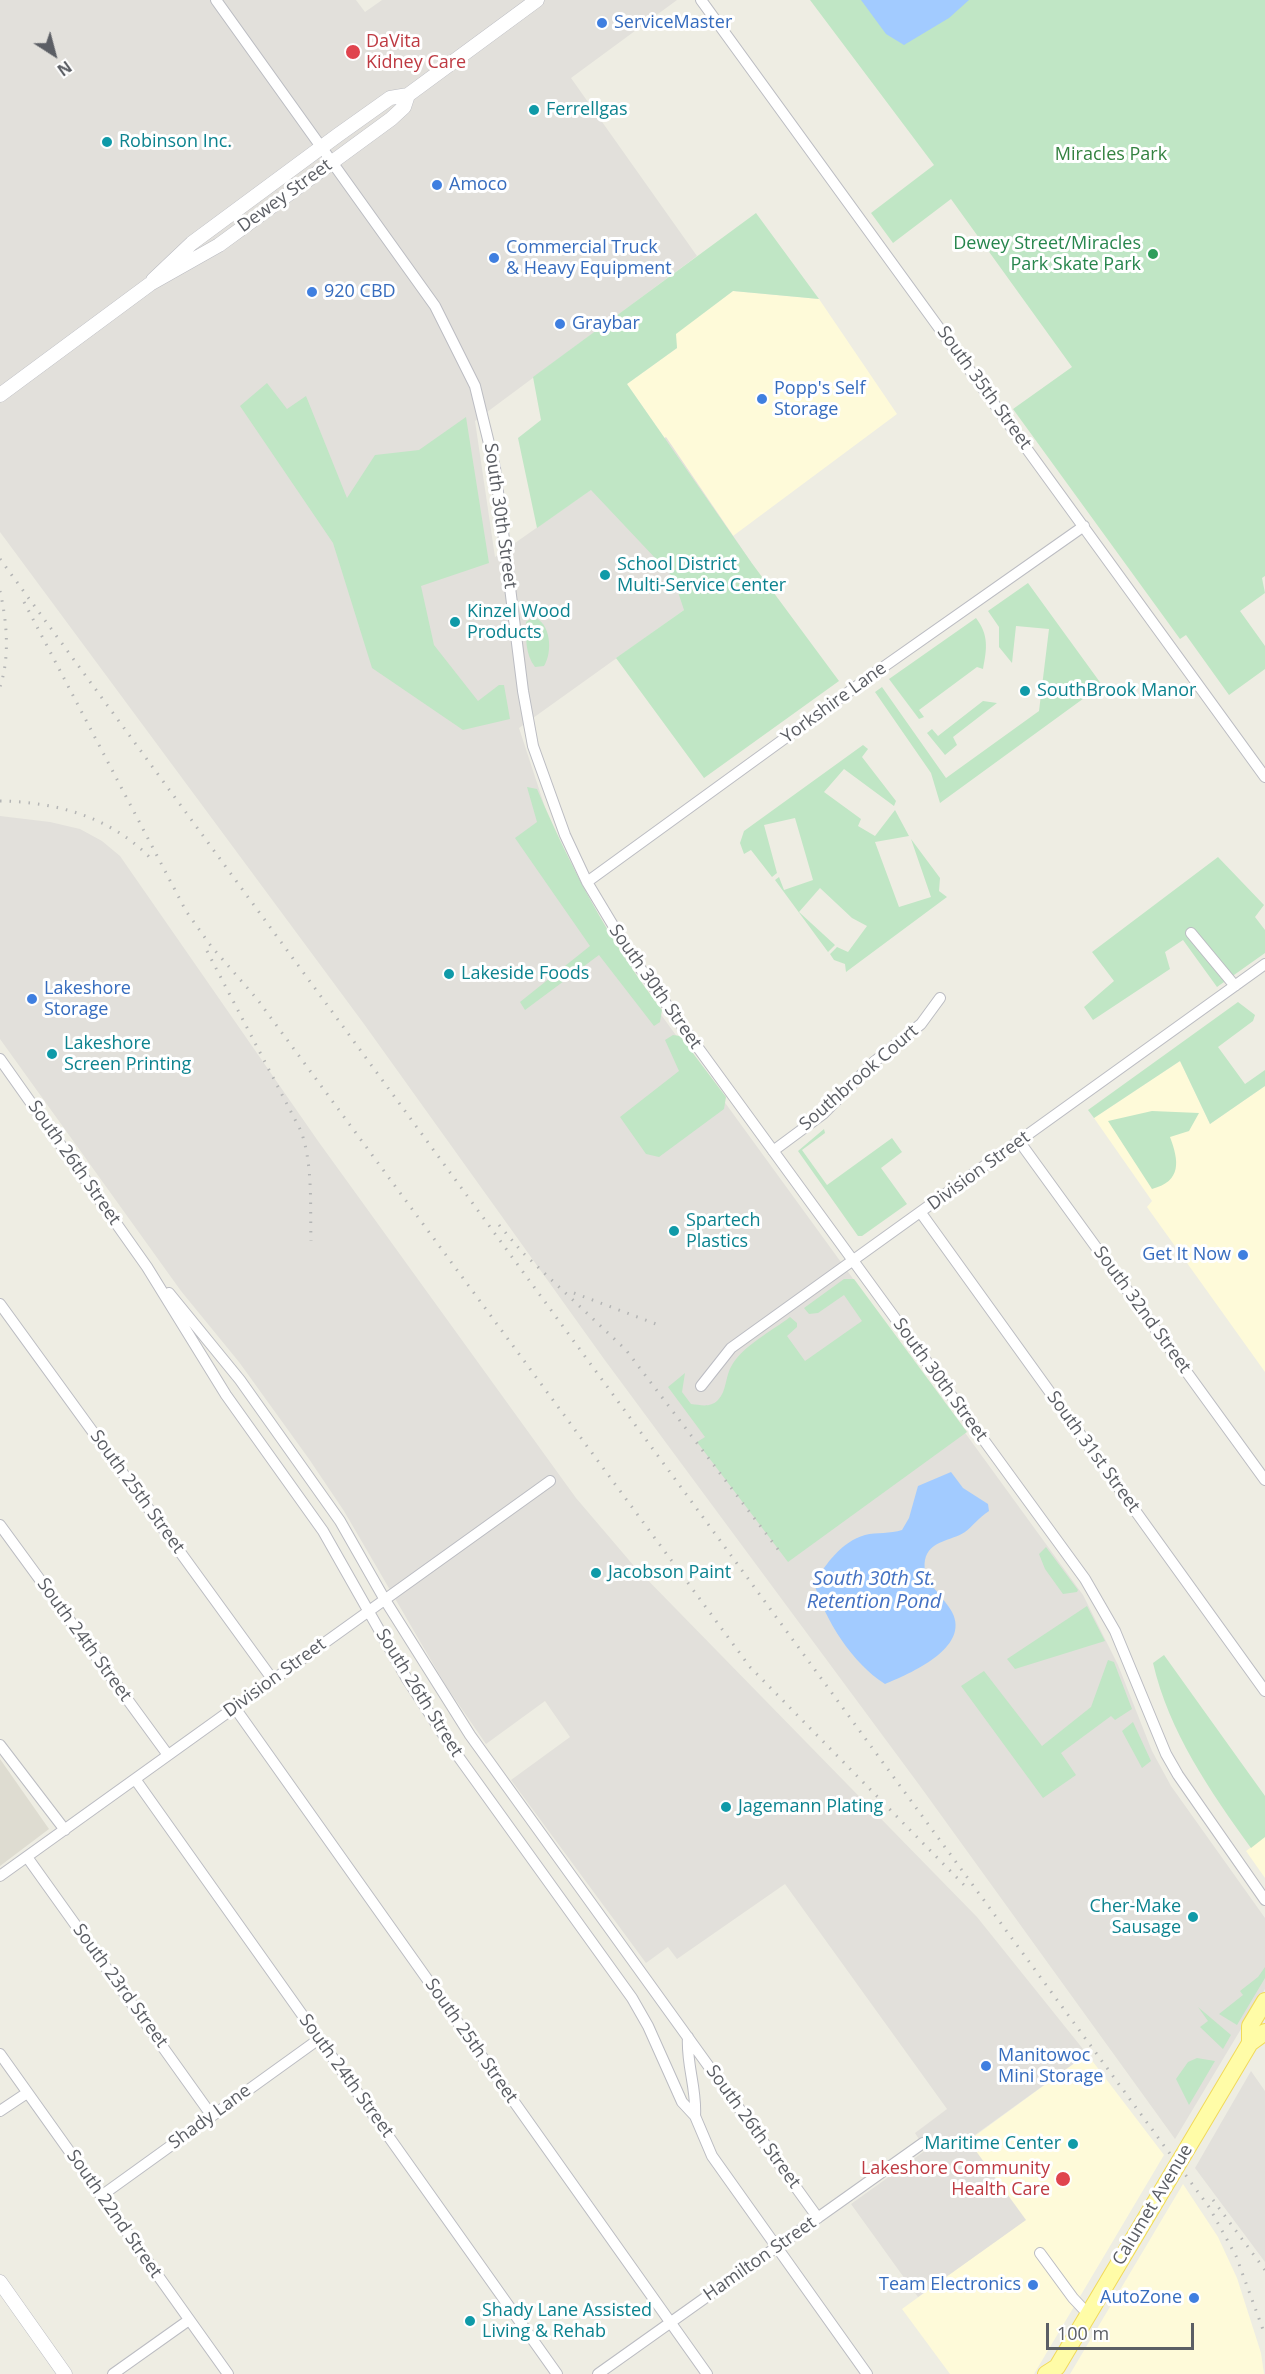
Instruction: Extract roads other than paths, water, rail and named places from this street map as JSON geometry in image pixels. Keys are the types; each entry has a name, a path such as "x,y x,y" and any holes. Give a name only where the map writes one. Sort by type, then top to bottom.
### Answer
{"main road":[{"name":"Calumet Avenue","path":"1250,2043 1250,2026 1265,2001"},
{"name":"Calumet Avenue","path":"1054,2372 1250,2043 1265,2032"}],"street":[{"name":"South 30th Street","path":"216,0 435,306 475,386 495,468 533,746 565,835 586,882 632,957 1085,1579 1115,1631 1166,1754 1178,1775 1265,1900"},
{"name":"Dewey Street","path":"0,395 150,284 210,251 332,162 399,112 408,95 537,0"},
{"name":"South 35th Street","path":"701,0 1265,777"},
{"name":"Dewey Street","path":"150,284 192,243 321,147 390,98 408,95"},
{"name":"Yorkshire Lane","path":"586,882 862,682 1084,526"},
{"path":"1191,933 1235,986"},
{"name":"Division Street","path":"701,1386 731,1348 1265,964"},
{"name":"Southbrook Court","path":"773,1151 823,1114 874,1062 921,1024 940,998"},
{"name":"South 26th Street","path":"0,1059 147,1267 226,1395 322,1531 450,1745 632,1998 648,2026 682,2102 695,2116 712,2156 867,2374"},
{"name":"South 32nd Street","path":"1019,1141 1265,1480"},
{"name":"South 31st Street","path":"921,1213 1265,1691"},
{"name":"South 26th Street","path":"147,1267 247,1389 340,1521 385,1600 470,1735 818,2218"},
{"name":"South 25th Street","path":"0,1304 273,1680"},
{"name":"Division Street","path":"0,1876 550,1481"},
{"name":"South 24th Street","path":"0,1524 168,1755"},
{"name":"South 25th Street","path":"235,1708 707,2374"},
{"path":"0,1745 65,1830"},
{"name":"South 24th Street","path":"135,1779 557,2374"},
{"name":"South 23rd Street","path":"27,1857 212,2116"},
{"name":"South 26th Street","path":"688,2037 687,2052 696,2100 695,2116"},
{"name":"Shady Lane","path":"101,2196 319,2039"},
{"name":"South 22nd Street","path":"0,2054 228,2374"},
{"path":"0,2112 27,2092"},
{"name":"Hamilton Street","path":"598,2374 923,2143"},
{"path":"1040,2253 1073,2298 1088,2314"},
{"path":"0,2282 65,2374"},
{"path":"113,2374 189,2320"}],"water":[{"path":"861,0 969,0 949,18 904,45 886,34"},
{"name":"South 30th St. Retention Pond","path":"951,1472 963,1488 988,1504 989,1511 965,1532 931,1548 925,1560 926,1575 929,1581 952,1612 956,1625 953,1637 935,1658 885,1684 862,1665 841,1640 825,1611 814,1583 842,1548 856,1538 902,1530 909,1518 918,1486"}],"railway":[{"path":"0,559 1209,2207 1236,2256 1265,2335"},
{"path":"0,591 6,639 5,664 0,687"},
{"path":"24,602 186,911 211,946 257,999 750,1667 969,1890"},
{"path":"0,801 43,805 84,815 121,834 154,862"},
{"path":"207,951 301,1131 309,1171 311,1241"},
{"path":"499,1225 522,1252 626,1350 780,1552"},
{"path":"574,1293 656,1324"},
{"path":"1213,2200 1265,2270"}],"place":[{"name":"ServiceMaster","path":"602,23"},
{"name":"DaVita Kidney Care","path":"353,52"},
{"name":"Ferrellgas","path":"534,110"},
{"name":"Robinson Inc.","path":"107,142"},
{"name":"Amoco","path":"437,185"},
{"name":"Dewey Street/Miracles Park Skate Park","path":"1153,254"},
{"name":"Commercial Truck & Heavy Equipment","path":"494,258"},
{"name":"920 CBD","path":"312,292"},
{"name":"Graybar","path":"560,324"},
{"name":"Popp's Self Storage","path":"762,399"},
{"name":"School District Multi-Service Center","path":"605,575"},
{"name":"Kinzel Wood Products","path":"455,622"},
{"name":"SouthBrook Manor","path":"1025,691"},
{"name":"Lakeside Foods","path":"449,974"},
{"name":"Lakeshore Storage","path":"32,999"},
{"name":"Lakeshore Screen Printing","path":"52,1054"},
{"name":"Spartech Plastics","path":"674,1231"},
{"name":"Get It Now","path":"1243,1255"},
{"name":"Jacobson Paint","path":"596,1573"},
{"name":"Jagemann Plating","path":"726,1807"},
{"name":"Cher-Make Sausage","path":"1193,1917"},
{"name":"Manitowoc Mini Storage","path":"986,2066"},
{"name":"Maritime Center","path":"1073,2144"},
{"name":"Lakeshore Community Health Care","path":"1063,2179"},
{"name":"Team Electronics","path":"1033,2285"},
{"name":"AutoZone","path":"1194,2298"},
{"name":"Shady Lane Assisted Living & Rehab","path":"470,2321"}],"park label":[{"name":"Miracles Park","path":"1111,155"}]}
